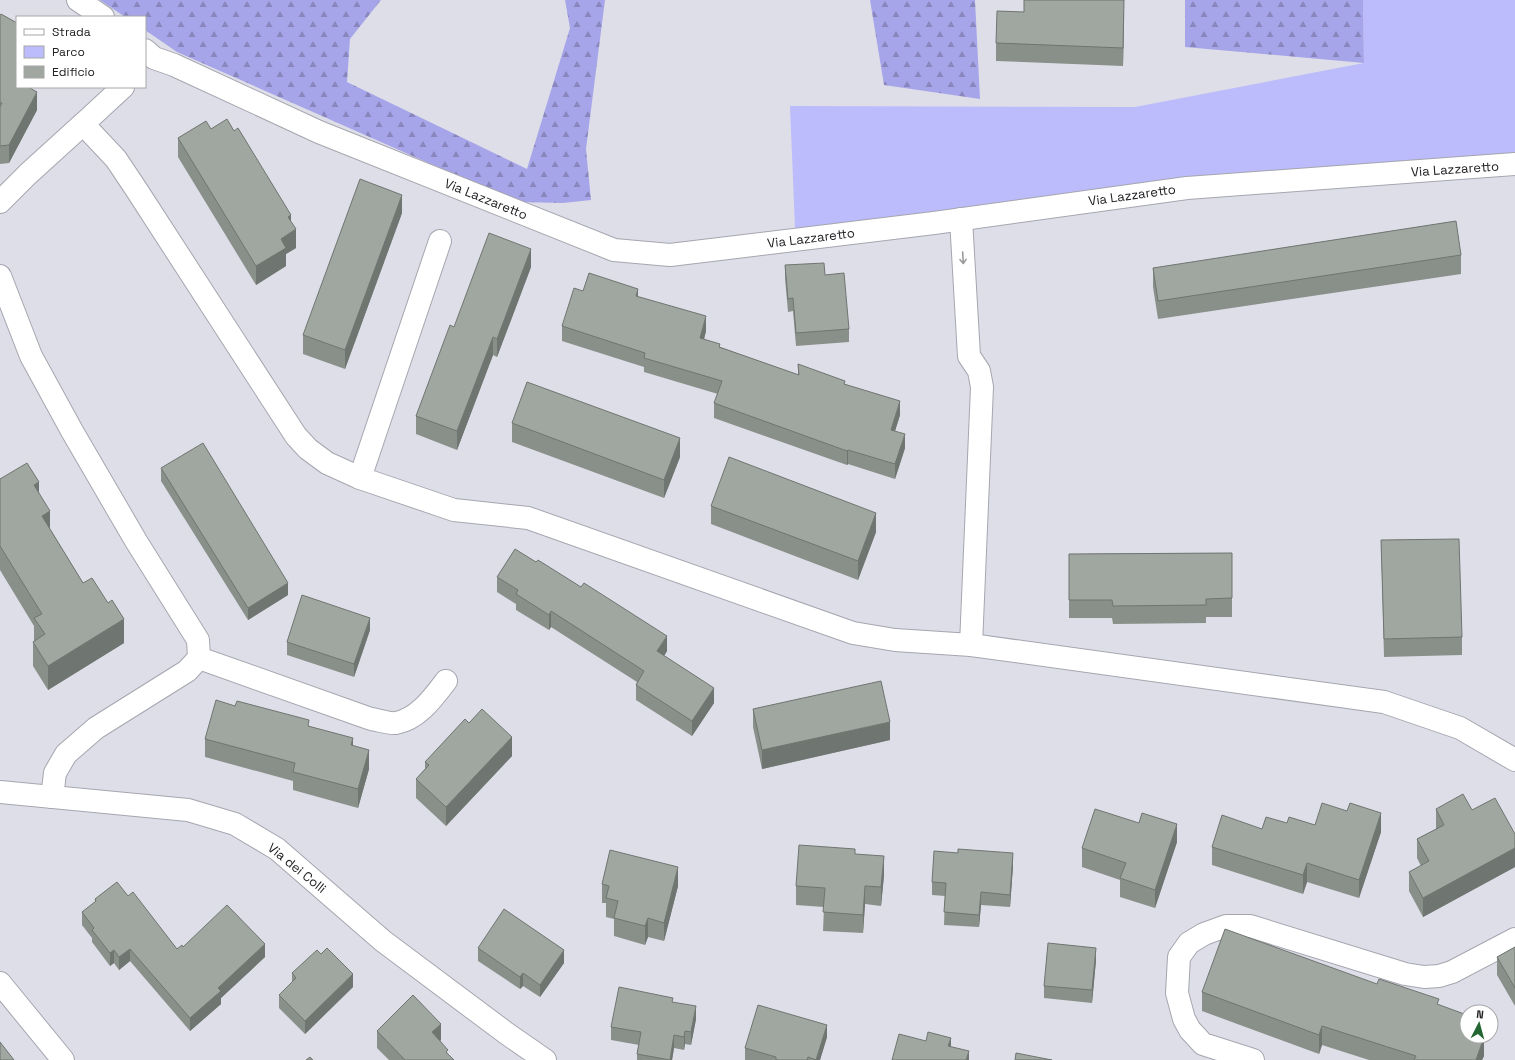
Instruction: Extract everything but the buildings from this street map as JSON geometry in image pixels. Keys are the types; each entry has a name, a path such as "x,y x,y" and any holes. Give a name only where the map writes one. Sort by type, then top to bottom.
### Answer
{"street":[{"path":"78,0 102,16"},
{"name":"Via Lazzaretto","path":"148,58 174,65 319,132 614,250 670,255 961,220 1187,188 1515,164"},
{"path":"0,202 28,174 122,88"},
{"path":"83,124 116,159 296,436 308,449 327,463 360,478 454,510 528,518 853,632 895,640 971,644 1384,702 1460,728 1515,760"},
{"path":"961,220 969,356 979,371 982,387 971,644"},
{"path":"360,478 440,241"},
{"path":"0,276 32,356 72,431 136,541 198,640 198,658 187,671 96,728 66,754 55,773 52,797"},
{"path":"198,658 372,718 395,724 414,716 432,699 446,681"},
{"name":"Via dei Colli","path":"0,792 188,810 235,824 277,849 383,941 506,1034 545,1060"},
{"path":"1253,1060 1204,1044 1190,1030 1184,1019 1177,993 1179,957 1189,943 1204,934 1226,926 1250,926 1405,974 1424,977 1439,976 1452,972 1515,940"},
{"path":"0,983 63,1060"}],"green space":[{"path":"100,0 381,0 350,39 347,82 527,169 570,28 565,0 605,0 586,149 591,200 563,203 517,202 177,52 146,31 146,16 124,16"},
{"path":"870,0 975,0 980,99 884,85"},
{"path":"1185,0 1363,0 1364,63 1185,47"},
{"path":"1363,0 1515,0 1515,164 934,223 795,228 790,106 1135,107 1364,63"}]}
